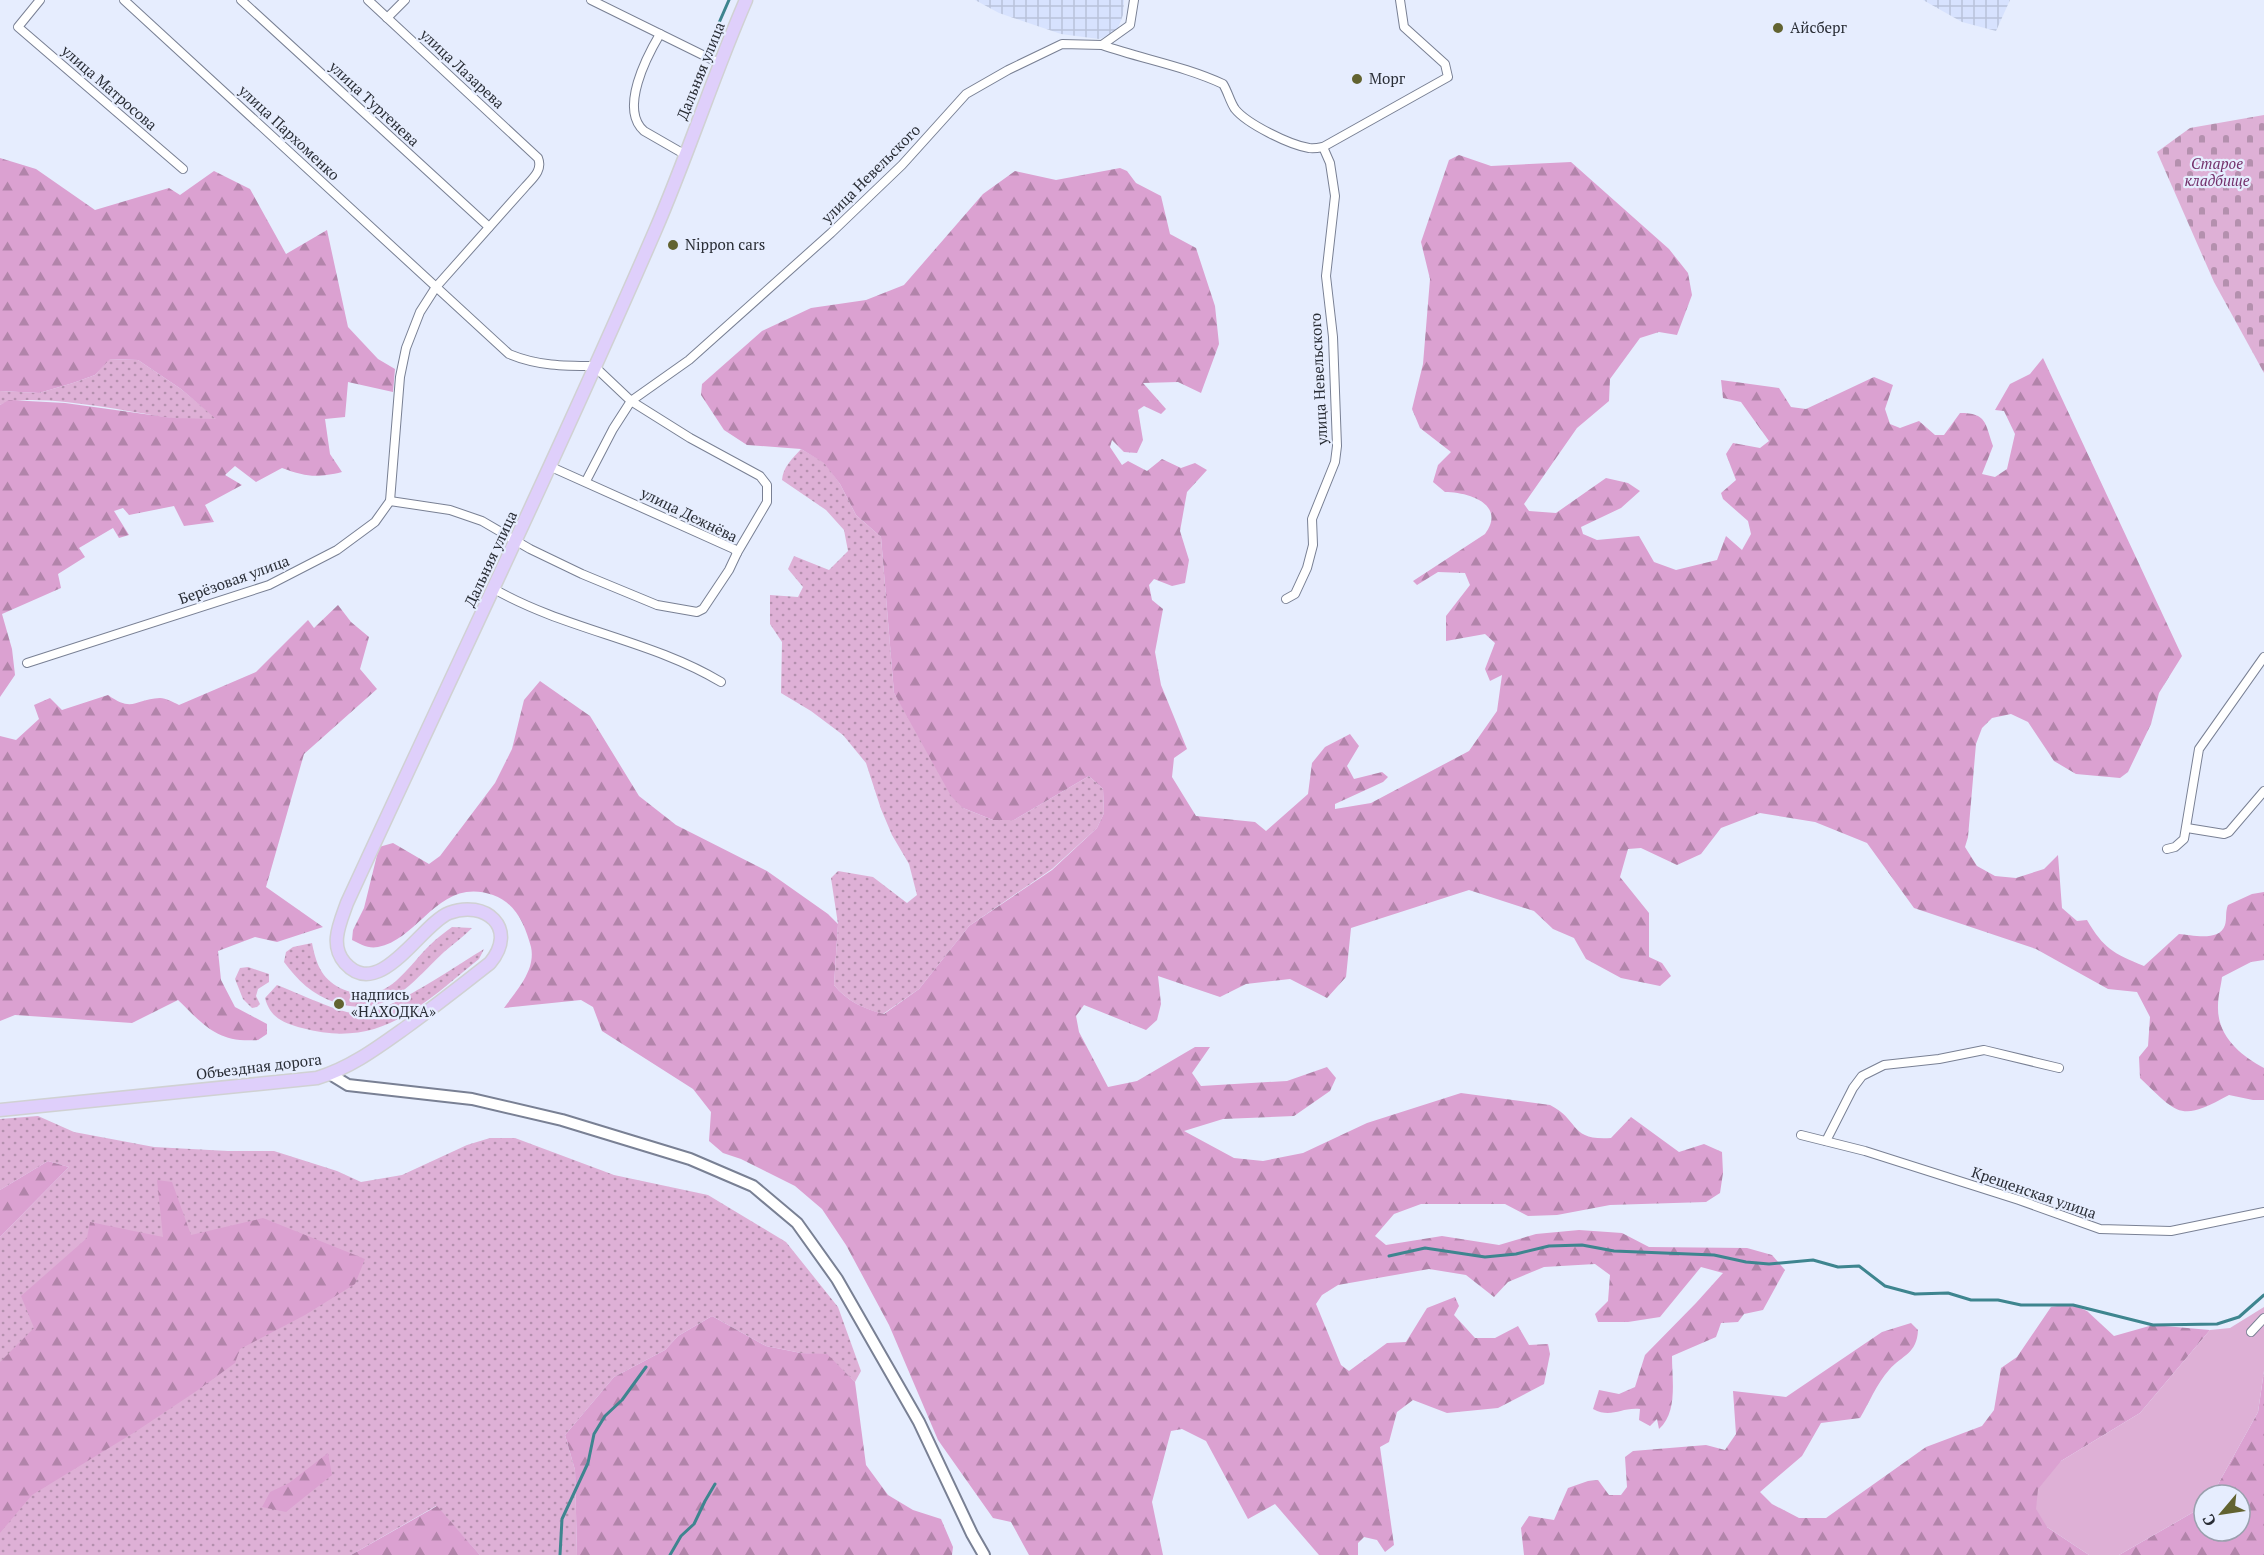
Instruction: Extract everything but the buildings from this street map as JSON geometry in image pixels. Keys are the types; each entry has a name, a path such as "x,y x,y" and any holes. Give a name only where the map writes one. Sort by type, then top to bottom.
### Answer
{"main road":[{"name":"Дальняя улица","path":"355,971 343,961 336,946 336,937 347,903 517,541 656,228 719,63 746,0"},
{"name":"Объездная дорога","path":"0,1110 317,1078 330,1074 373,1051 490,963 501,945 500,932 492,918 478,910 455,911 434,922 402,955 385,968 369,973 355,971"}],"street":[{"name":"улица Матросова","path":"40,0 18,27 183,169"},
{"name":"улица Пархоменко","path":"124,0 509,354 528,362 550,366 594,366"},
{"name":"улица Тургенева","path":"241,0 489,227"},
{"name":"улица Лазарева","path":"368,0 538,158 540,164 538,171 489,227"},
{"path":"387,18 405,0"},
{"path":"591,0 719,63"},
{"path":"1102,45 1130,25 1134,0"},
{"path":"1323,147 1448,76 1444,64 1404,27 1400,0"},
{"path":"660,34 641,69 633,115 638,126 644,131 684,154"},
{"name":"улица Невельского","path":"631,401 689,360 831,233 902,165 966,94 1008,70 1062,44 1102,45 1143,59 1198,73 1223,84 1234,108 1247,120 1288,141 1308,148 1323,147 1329,163 1335,195 1326,276 1333,337 1337,446 1335,462 1312,519 1313,545 1307,568 1295,594 1286,599"},
{"path":"489,227 436,287 420,312 404,357 400,377 390,501 450,510 482,520 517,541"},
{"path":"594,366 631,401 672,428 760,476 767,485 767,502 737,553"},
{"path":"586,481 613,429 631,401"},
{"name":"улица Дежнёва","path":"517,541 582,574 657,605 697,612 703,609 729,570 737,553 724,544 549,466"},
{"name":"Берёзовая улица","path":"27,663 269,585 338,550 375,522 390,501"},
{"path":"494,589 554,618 698,668 721,682"},
{"path":"2167,849 2175,847 2184,839 2199,749 2264,657"},
{"path":"2187,828 2224,834 2229,832 2264,791"},
{"path":"1826,1141 1853,1088 1862,1076 1884,1065 1939,1059 1984,1050 2059,1068"},
{"path":"330,1074 348,1085 472,1099 562,1120 690,1159 753,1186 796,1222 837,1279 919,1422 984,1555"},
{"name":"Крещенская улица","path":"1801,1135 1865,1151 2019,1200 2100,1229 2171,1231 2264,1212"},
{"path":"2251,1332 2264,1318"}],"shaded area":[{"path":"975,0 1124,0 1123,15 1115,33 1099,39 1061,34 999,13"},
{"path":"1923,0 2010,0 1996,31 1962,22"}],"green space":[{"name":"Старое кладбище","path":"2264,115 2264,373 2214,282 2157,152 2190,128"},
{"path":"1459,155 1491,166 1571,162 1669,249 1688,273 1692,295 1677,335 1659,332 1640,338 1610,379 1609,401 1577,428 1524,504 1529,511 1556,513 1606,478 1628,483 1640,491 1621,508 1581,527 1583,534 1597,540 1639,536 1654,562 1676,570 1717,560 1726,536 1742,550 1751,534 1748,521 1723,499 1721,493 1736,480 1726,454 1733,443 1760,448 1769,441 1741,402 1723,398 1721,380 1779,388 1791,407 1806,409 1874,377 1893,385 1885,409 1890,424 1900,428 1919,421 1935,435 1944,435 1960,413 1980,417 1986,425 1993,446 1982,474 1995,477 2007,469 2015,434 2004,411 1995,410 2010,384 2030,374 2043,358 2182,656 2159,693 2151,724 2128,772 2120,778 2076,774 2054,761 2028,722 2011,714 1992,718 1982,728 1976,744 1968,837 1965,847 1977,866 1995,876 2016,878 2044,869 2058,855 2062,908 2077,921 2087,920 2110,949 2144,966 2179,934 2212,936 2218,934 2225,925 2228,905 2252,894 2264,892 2264,960 2251,962 2222,977 2218,1006 2221,1027 2226,1035 2239,1051 2264,1068 2264,1100 2229,1095 2200,1109 2190,1111 2172,1107 2140,1078 2139,1057 2148,1046 2150,1017 2137,992 2108,989 2036,949 1914,908 1867,843 1815,822 1760,813 1721,828 1701,854 1677,865 1641,848 1628,849 1620,877 1649,913 1649,957 1662,963 1671,976 1660,986 1621,978 1586,959 1574,938 1553,929 1534,911 1469,890 1351,928 1346,977 1327,998 1290,979 1246,984 1220,997 1158,976 1161,1004 1157,1020 1146,1030 1084,1005 1076,1016 1079,1032 1108,1087 1137,1081 1195,1047 1210,1047 1192,1073 1201,1086 1287,1081 1327,1067 1336,1078 1330,1091 1294,1116 1223,1119 1184,1131 1234,1158 1263,1161 1303,1153 1367,1123 1461,1093 1550,1105 1560,1111 1581,1133 1598,1138 1611,1138 1631,1117 1679,1152 1704,1144 1722,1152 1723,1173 1720,1193 1706,1202 1610,1205 1557,1215 1528,1216 1505,1204 1421,1204 1394,1214 1375,1236 1386,1245 1442,1236 1499,1245 1536,1234 1579,1230 1622,1233 1649,1247 1747,1248 1772,1255 1785,1270 1763,1310 1744,1314 1738,1322 1721,1323 1716,1337 1672,1356 1673,1395 1669,1414 1659,1429 1657,1419 1650,1426 1639,1420 1640,1409 1606,1413 1593,1409 1599,1390 1619,1394 1635,1387 1645,1355 1723,1273 1701,1267 1660,1317 1628,1322 1598,1322 1595,1314 1608,1301 1610,1275 1595,1264 1544,1267 1508,1282 1494,1297 1466,1275 1429,1269 1338,1285 1322,1295 1316,1304 1341,1365 1349,1371 1387,1343 1406,1342 1427,1308 1455,1297 1459,1306 1454,1315 1475,1338 1495,1338 1518,1326 1529,1345 1548,1344 1550,1354 1544,1384 1498,1408 1447,1413 1413,1400 1397,1412 1389,1442 1380,1447 1394,1545 1385,1552 1377,1540 1364,1537 1358,1543 1358,1555 1319,1555 1275,1504 1248,1519 1206,1441 1182,1429 1171,1431 1152,1502 1163,1555 1029,1555 1011,1522 993,1518 938,1440 889,1325 846,1245 822,1209 795,1186 741,1159 723,1153 709,1141 711,1112 693,1089 602,1031 593,1007 581,1000 504,1008 528,972 532,955 526,931 514,909 508,903 493,895 474,891 458,894 444,901 393,942 378,947 367,947 352,940 353,930 364,908 379,847 393,843 429,864 440,856 495,783 512,749 524,700 540,681 590,716 639,796 676,825 767,871 828,914 838,924 834,985 856,1004 884,1014 919,989 969,926 1052,870 1097,828 1104,813 1103,789 1089,776 1014,820 993,820 963,808 951,796 894,693 881,537 856,515 840,484 824,463 801,449 747,445 724,430 701,395 702,384 762,331 811,308 866,300 904,285 983,194 1015,171 1056,180 1120,168 1127,171 1136,183 1161,196 1170,234 1196,248 1215,306 1219,344 1201,393 1178,382 1143,383 1166,409 1161,414 1144,406 1138,410 1143,440 1137,453 1124,452 1112,440 1110,447 1122,465 1128,461 1147,471 1162,459 1181,468 1195,463 1207,470 1187,492 1180,531 1189,560 1185,583 1172,586 1154,579 1149,585 1152,600 1163,609 1155,652 1161,685 1187,749 1174,758 1172,777 1196,816 1255,822 1266,831 1308,794 1312,763 1325,747 1350,734 1359,746 1347,766 1354,779 1382,772 1388,777 1383,782 1335,804 1335,809 1371,803 1469,751 1497,711 1502,675 1490,681 1485,669 1495,643 1485,634 1446,641 1446,616 1470,585 1465,573 1438,572 1417,585 1413,581 1485,534 1491,524 1491,515 1482,502 1464,494 1445,492 1433,482 1438,465 1451,452 1420,428 1412,409 1423,364 1430,279 1421,242 1449,160"},
{"path":"0,158 36,169 95,210 169,188 180,195 214,171 250,189 286,254 327,230 348,327 378,359 395,369 393,392 348,382 345,417 325,419 330,454 342,472 312,476 282,468 256,482 235,466 225,475 242,485 205,505 214,522 184,526 174,506 129,515 123,508 114,511 129,535 119,538 113,528 79,548 85,557 58,574 61,588 2,614 12,649 15,675 0,697 0,405 9,400 65,403 173,418 216,419 181,389 138,360 110,359 95,375 39,393 0,391"},
{"path":"109,359 138,360 181,389 217,419 171,418 57,401 14,401 0,405 0,391 39,393 95,375"},
{"path":"801,449 825,463 840,484 856,515 881,537 894,693 963,808 993,820 1014,820 1089,776 1103,789 1104,813 1097,828 1052,869 969,926 919,989 883,1014 856,1004 834,985 838,924 831,878 838,871 873,877 907,903 917,895 909,864 892,835 866,763 843,735 811,711 781,693 782,642 770,624 770,595 798,597 803,587 788,569 794,556 829,570 848,551 844,530 826,510 782,480 786,467"},
{"path":"338,605 351,622 369,637 360,669 377,689 304,754 266,887 323,927 277,942 255,937 218,951 221,980 235,1007 267,1024 267,1034 258,1040 232,1039 222,1036 204,1025 178,1000 132,1023 15,1015 0,1021 0,736 16,740 39,719 34,705 50,698 62,710 108,695 129,704 160,698 179,705 256,672 308,620 314,628"},
{"path":"452,927 472,928 408,987 382,1003 368,1006 352,1006 334,1002 319,995 300,981 284,962 286,952 293,947 312,943 315,957 328,980 340,988 370,994 392,984 433,942"},
{"path":"484,949 479,959 439,992 399,1019 378,1028 355,1033 330,1033 302,1028 289,1024 274,1015 265,998 277,985 343,1011 361,1014 372,1012 404,997"},
{"path":"248,967 269,974 269,982 258,989 256,996 260,1004 252,1008 243,999 235,979 240,968"},
{"path":"38,1116 74,1132 154,1147 274,1151 337,1171 361,1182 402,1175 467,1145 490,1138 515,1138 614,1175 708,1195 786,1242 838,1307 861,1371 855,1382 827,1355 801,1353 766,1346 712,1316 678,1336 665,1350 614,1377 565,1435 575,1470 577,1555 480,1555 436,1506 351,1555 0,1555 0,1237 69,1167 48,1161 0,1190 0,1119"},
{"path":"48,1161 69,1167 0,1237 0,1190"},
{"path":"157,1180 172,1182 191,1235 263,1218 365,1259 355,1284 305,1315 240,1349 235,1363 198,1390 135,1432 32,1495 0,1533 0,1362 34,1328 21,1296 87,1238 90,1222 163,1237"},
{"path":"2070,1304 2087,1311 2114,1336 2153,1325 2210,1330 2140,1413 2061,1461 2047,1527 2089,1555 1524,1555 1521,1528 1529,1516 1554,1520 1568,1488 1598,1480 1609,1495 1621,1495 1627,1487 1625,1457 1633,1451 1706,1445 1725,1450 1736,1434 1733,1391 1786,1397 1882,1332 1911,1323 1918,1330 1915,1344 1885,1375 1860,1418 1821,1423 1802,1456 1760,1492 1772,1504 1799,1518 1826,1518 1926,1447 1982,1426 1994,1410 2001,1368 2017,1357 2051,1307"},
{"path":"2264,1307 2264,1371 2258,1412 2219,1483 2192,1483 2192,1513 2119,1555 2089,1555 2047,1527 2036,1509 2038,1489 2061,1461 2140,1413 2210,1330 2230,1328"},
{"path":"712,1316 766,1346 801,1353 827,1354 855,1382 866,1465 888,1495 913,1510 941,1519 953,1547 952,1555 577,1555 575,1470 565,1435 614,1377 665,1350 678,1336"},
{"path":"2264,1371 2264,1555 2119,1555 2192,1513 2192,1543 2252,1543 2252,1483 2219,1483 2258,1412"},
{"path":"328,1453 332,1475 286,1512 262,1507 270,1492 289,1483"},
{"path":"437,1506 480,1555 351,1555"}],"waterway":[{"path":"708,48 729,0"},
{"path":"1389,1256 1425,1248 1485,1257 1516,1254 1549,1246 1582,1245 1614,1251 1714,1255 1769,1264 1813,1260 1838,1267 1859,1266 1885,1286 1915,1294 1948,1293 1971,1300 1998,1300 2021,1305 2073,1305 2153,1325 2217,1324 2239,1317 2264,1295"},
{"path":"560,1555 562,1519 588,1463 594,1434 605,1416 622,1400 646,1367"},
{"path":"670,1555 681,1536 694,1524 715,1484"}],"place":[{"name":"Айсберг","path":"1778,28"},
{"name":"Морг","path":"1357,79"},
{"name":"Nippon cars","path":"673,245"},
{"name":"надпись «НАХОДКА»","path":"339,1004"}]}
